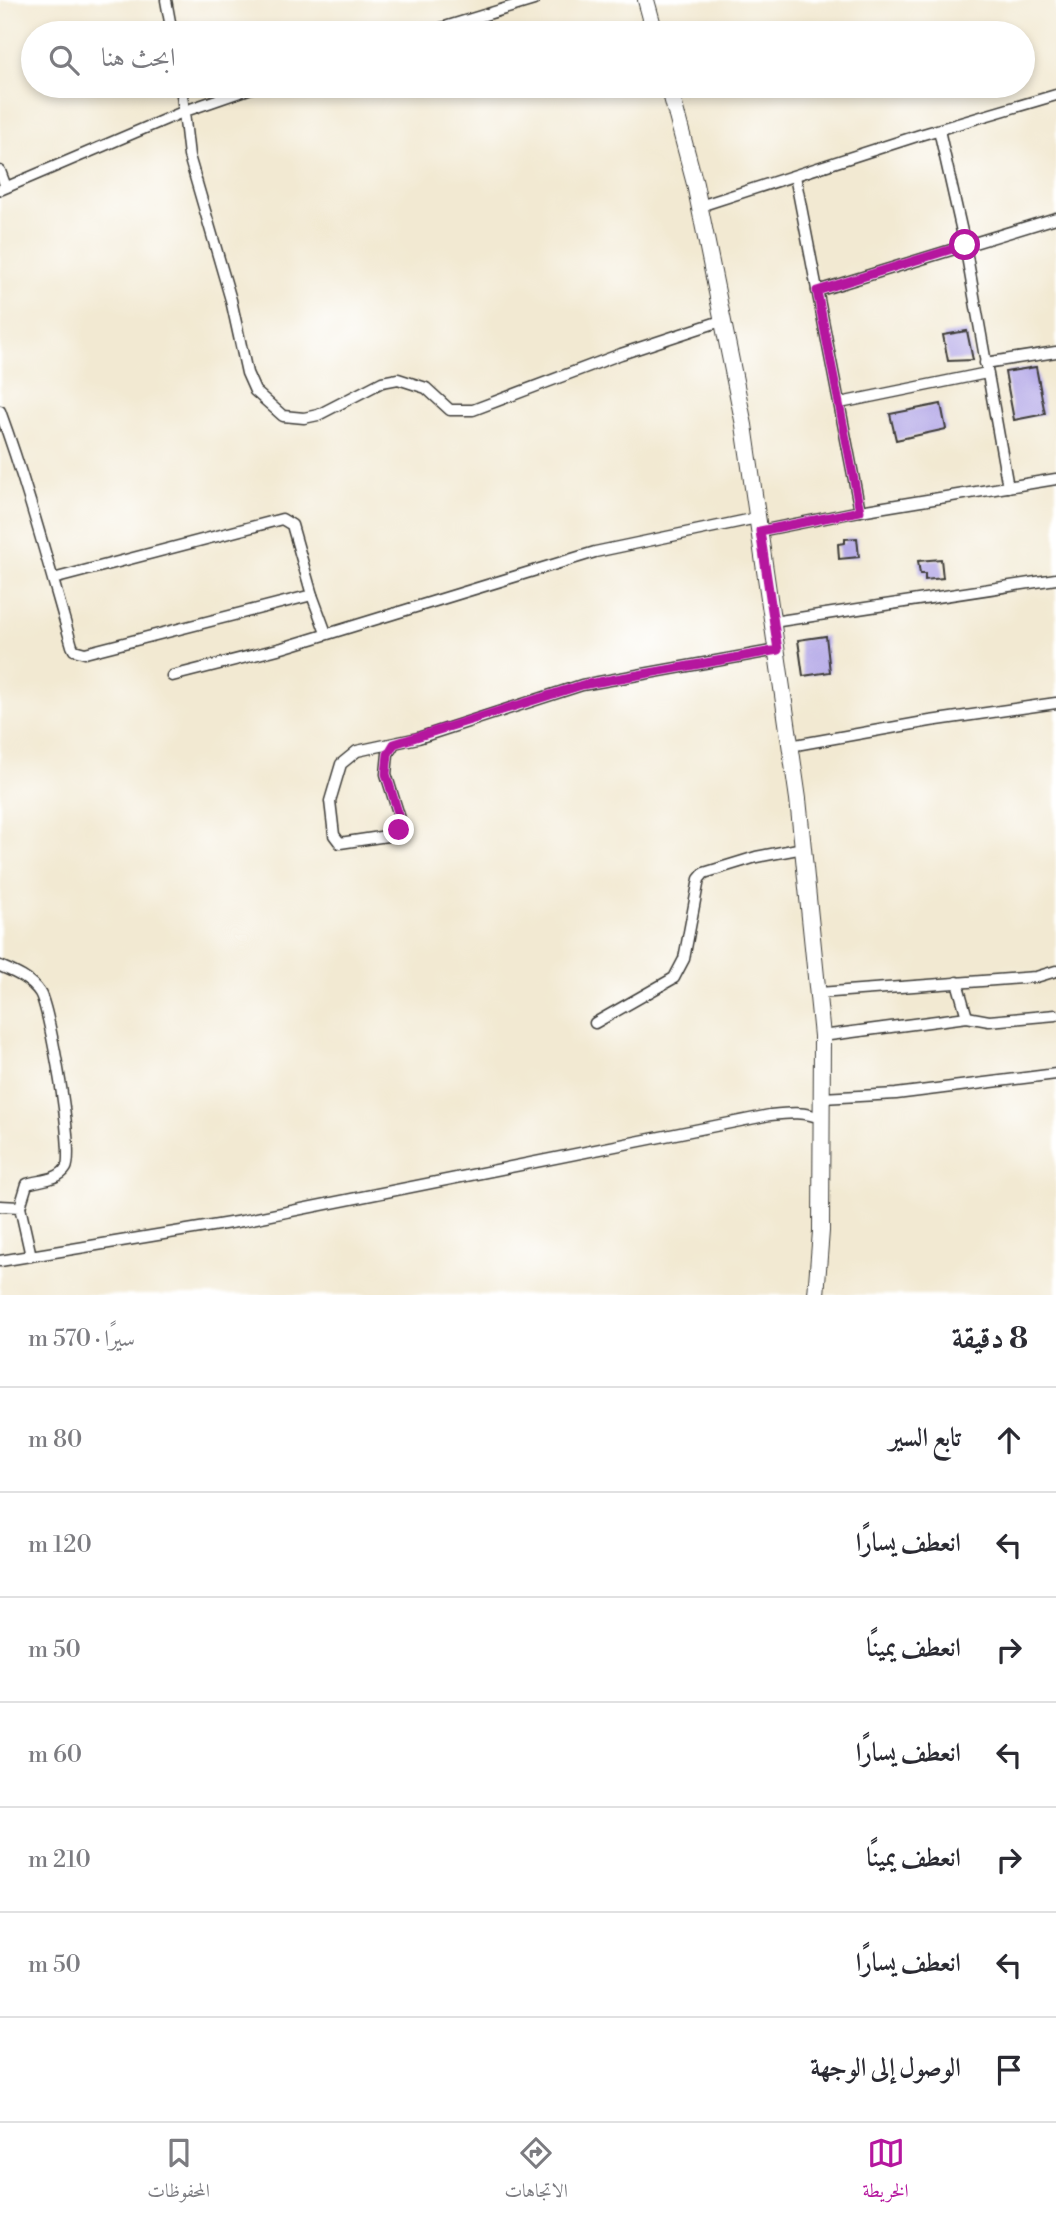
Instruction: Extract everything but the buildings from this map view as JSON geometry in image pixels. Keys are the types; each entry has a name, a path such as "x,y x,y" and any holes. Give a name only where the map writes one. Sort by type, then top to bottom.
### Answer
{"main road":[{"path":"646,0 652,21"},
{"path":"672,98 724,320 774,622 803,848 822,1036 821,1231 816,1295"}],"street":[{"path":"166,0 170,21"},
{"path":"465,21 534,0"},
{"path":"699,206 1056,95"},
{"path":"183,98 188,156 232,300 247,373 255,391 283,416 304,418 318,415 382,382 398,379 426,388 450,410 473,410 621,354 724,320"},
{"path":"0,171 3,189 185,111 222,98"},
{"path":"939,130 965,245 1008,487"},
{"path":"795,176 860,511"},
{"path":"817,291 1056,218"},
{"path":"840,403 1056,352"},
{"path":"0,411 27,488 72,646 85,653 312,595"},
{"path":"172,676 282,648 596,552 758,524 860,511 1056,479"},
{"path":"53,579 282,519 292,525 326,633"},
{"path":"774,622 1056,579"},
{"path":"394,744 386,765 401,822 399,830 387,836 340,844 330,817 330,801 341,764 357,751 394,744 582,685 778,650"},
{"path":"790,746 930,721 1056,703"},
{"path":"595,1023 674,978 684,959 696,890 704,873 756,857 803,848"},
{"path":"0,966 32,983 40,993 48,1020 67,1136 68,1165 65,1171 27,1184 20,1207 31,1256"},
{"path":"819,993 1036,976 1056,971"},
{"path":"957,982 967,1017"},
{"path":"822,1036 967,1017 989,1021 1056,1015"},
{"path":"822,1098 896,1094 1056,1074"},
{"path":"0,1261 242,1222 770,1115 803,1114 822,1119"},
{"path":"0,1206 16,1204 20,1207"}],"route":[{"path":"399,830 401,822 386,774 388,754 394,744 582,685 778,650 760,531 860,511 830,345 817,291 965,245"}]}
